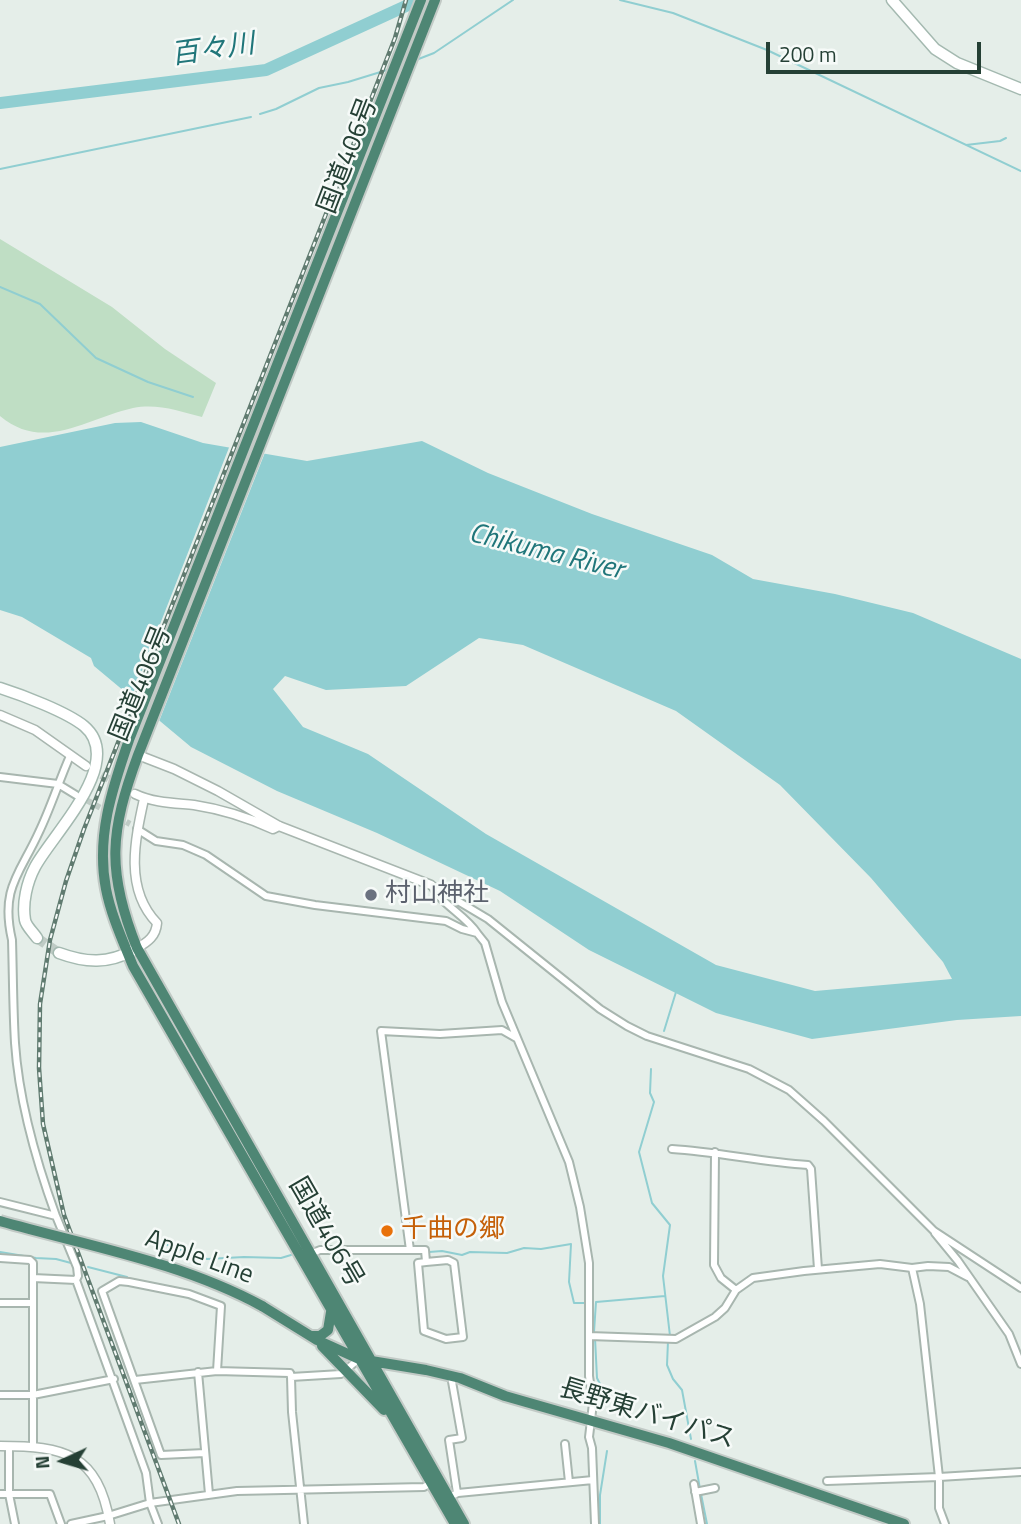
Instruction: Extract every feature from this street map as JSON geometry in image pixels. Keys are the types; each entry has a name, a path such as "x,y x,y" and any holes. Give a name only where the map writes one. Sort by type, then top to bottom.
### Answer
{"highway":[{"name":"国道406号","path":"421,0 129,740 112,791 104,826 103,851 106,891 132,950 214,1086 306,1256 373,1362 449,1497"},
{"name":"国道406号","path":"132,950 117,884 117,823 122,798 435,0"},
{"name":"Apple Line","path":"0,1221 188,1273 226,1287 314,1338 359,1359 373,1362"},
{"name":"国道406号","path":"306,1256 331,1312 410,1446"},
{"path":"331,1312 328,1330 314,1338 379,1404 410,1446 432,1483 449,1497 464,1524"},
{"name":"長野東バイパス","path":"373,1362 451,1376 505,1396 669,1443 904,1524"},
{"path":"449,1497 455,1524"}],"main road":[{"path":"892,0 935,49 957,62 1021,89"},
{"path":"0,688 68,715 84,726 95,746 96,760 89,784 78,807 34,868 25,895 25,922 37,938"},
{"path":"59,953 74,959 96,962 112,960 132,950"}],"street":[{"path":"0,715 35,730 86,766"},
{"path":"140,750 279,826 430,885 488,919 600,1009 646,1036 749,1069 789,1090 934,1231 1009,1334 1021,1364"},
{"path":"70,756 39,832 14,869 4,890 1,908 4,925 12,940 15,1044 34,1148 56,1216 77,1267 76,1280 146,1473 150,1503 158,1524"},
{"path":"0,777 58,785 76,795"},
{"path":"135,794 162,803 197,806 258,822 273,829 279,826"},
{"path":"132,950 150,940 157,923 149,915 136,885 134,872 134,826 144,799"},
{"path":"134,826 156,841 183,845 206,855 266,896 315,905 435,919 477,933"},
{"path":"430,885 436,894 468,920 485,943 502,1002 569,1163 580,1207 589,1263 589,1376 593,1403 589,1437 592,1448 595,1524"},
{"path":"410,1250 382,1031 440,1034 502,1030 516,1038"},
{"path":"672,1149 808,1165 811,1169 818,1269"},
{"path":"715,1152 714,1265 721,1278 736,1290"},
{"path":"0,1202 56,1216"},
{"path":"934,1231 1021,1288"},
{"path":"306,1256 320,1250 425,1250 426,1262"},
{"path":"0,1258 30,1260 33,1263 33,1446"},
{"path":"448,1260 454,1263 463,1337 446,1339 424,1331 418,1263 426,1262 448,1260"},
{"path":"589,1336 667,1339 715,1317 725,1308 736,1290 753,1278 880,1264 912,1268 949,1267 968,1276"},
{"path":"912,1268 920,1304 939,1478 939,1508 945,1524"},
{"path":"33,1278 76,1280"},
{"path":"205,1453 161,1455 102,1292 119,1281 189,1294 221,1306 217,1371"},
{"path":"0,1303 33,1303"},
{"path":"291,1377 334,1376 359,1359"},
{"path":"135,1380 217,1371 290,1373 304,1524"},
{"path":"198,1372 209,1494"},
{"path":"451,1376 462,1438 449,1440 449,1497 593,1480"},
{"path":"0,1395 33,1395 114,1379"},
{"path":"565,1444 569,1482"},
{"path":"15,1524 4,1446 33,1446 62,1451 90,1471 109,1520"},
{"path":"827,1481 939,1478 1021,1472"},
{"path":"71,1524 109,1520 150,1503 209,1494 237,1491 424,1488 432,1483"},
{"path":"701,1524 694,1488 715,1488"},
{"path":"0,1494 50,1494 61,1524"}],"green space":[{"path":"0,239 112,307 165,349 216,383 202,417 151,406 133,408 66,430 33,432 16,427 0,416"}],"water":[{"name":"Chikuma River","path":"141,422 203,443 307,461 422,441 488,473 592,514 712,555 753,579 835,594 913,613 1021,659 1021,1016 957,1020 812,1039 716,1013 589,950 500,891 377,833 277,791 191,747 94,666 91,658 22,617 0,610 0,447 115,423","holes":["479,638 523,645 676,711 780,785 871,878 943,962 952,979 815,991 716,965 486,834 368,754 303,727 273,689 285,676 326,690 406,686"]}],"pier":[{"path":"230,445 266,450 158,724 130,701"}],"waterway":[{"name":"百々川","path":"0,103 266,70 419,0"},
{"path":"416,60 434,53 513,0"},
{"path":"620,0 673,13 767,50 1021,171"},
{"path":"260,114 319,88 387,70"},
{"path":"0,169 251,117"},
{"path":"966,145 1006,138"},
{"path":"0,287 40,304 96,358 148,382 193,397"},
{"path":"664,1031 676,992"},
{"path":"651,1069 650,1093 654,1102 639,1152 652,1203 670,1225 663,1276 670,1336"},
{"path":"162,1243 207,1259 281,1258 291,1255"},
{"path":"429,1252 442,1251 462,1255 470,1252 507,1253 524,1248 541,1249 571,1244 569,1282 574,1303 585,1303"},
{"path":"0,1252 71,1263"},
{"path":"322,1253 416,1254"},
{"path":"88,1267 127,1277"},
{"path":"594,1332 596,1302 665,1296"},
{"path":"595,1338 597,1378 603,1390"},
{"path":"668,1341 667,1365 682,1390 691,1439"},
{"path":"600,1524 600,1495 607,1451"},
{"path":"695,1461 700,1489"},
{"path":"701,1494 707,1524"}],"tunnel":[{"path":"91,769 135,794"},
{"path":"79,796 130,824"},
{"path":"37,938 59,953"}],"railway":[{"path":"179,1524 64,1215 43,1124 39,1068 40,1004 50,940 84,829 395,38 406,0"}],"place":[{"name":"村山神社","path":"371,895"},
{"name":"千曲の郷","path":"387,1231"}]}
